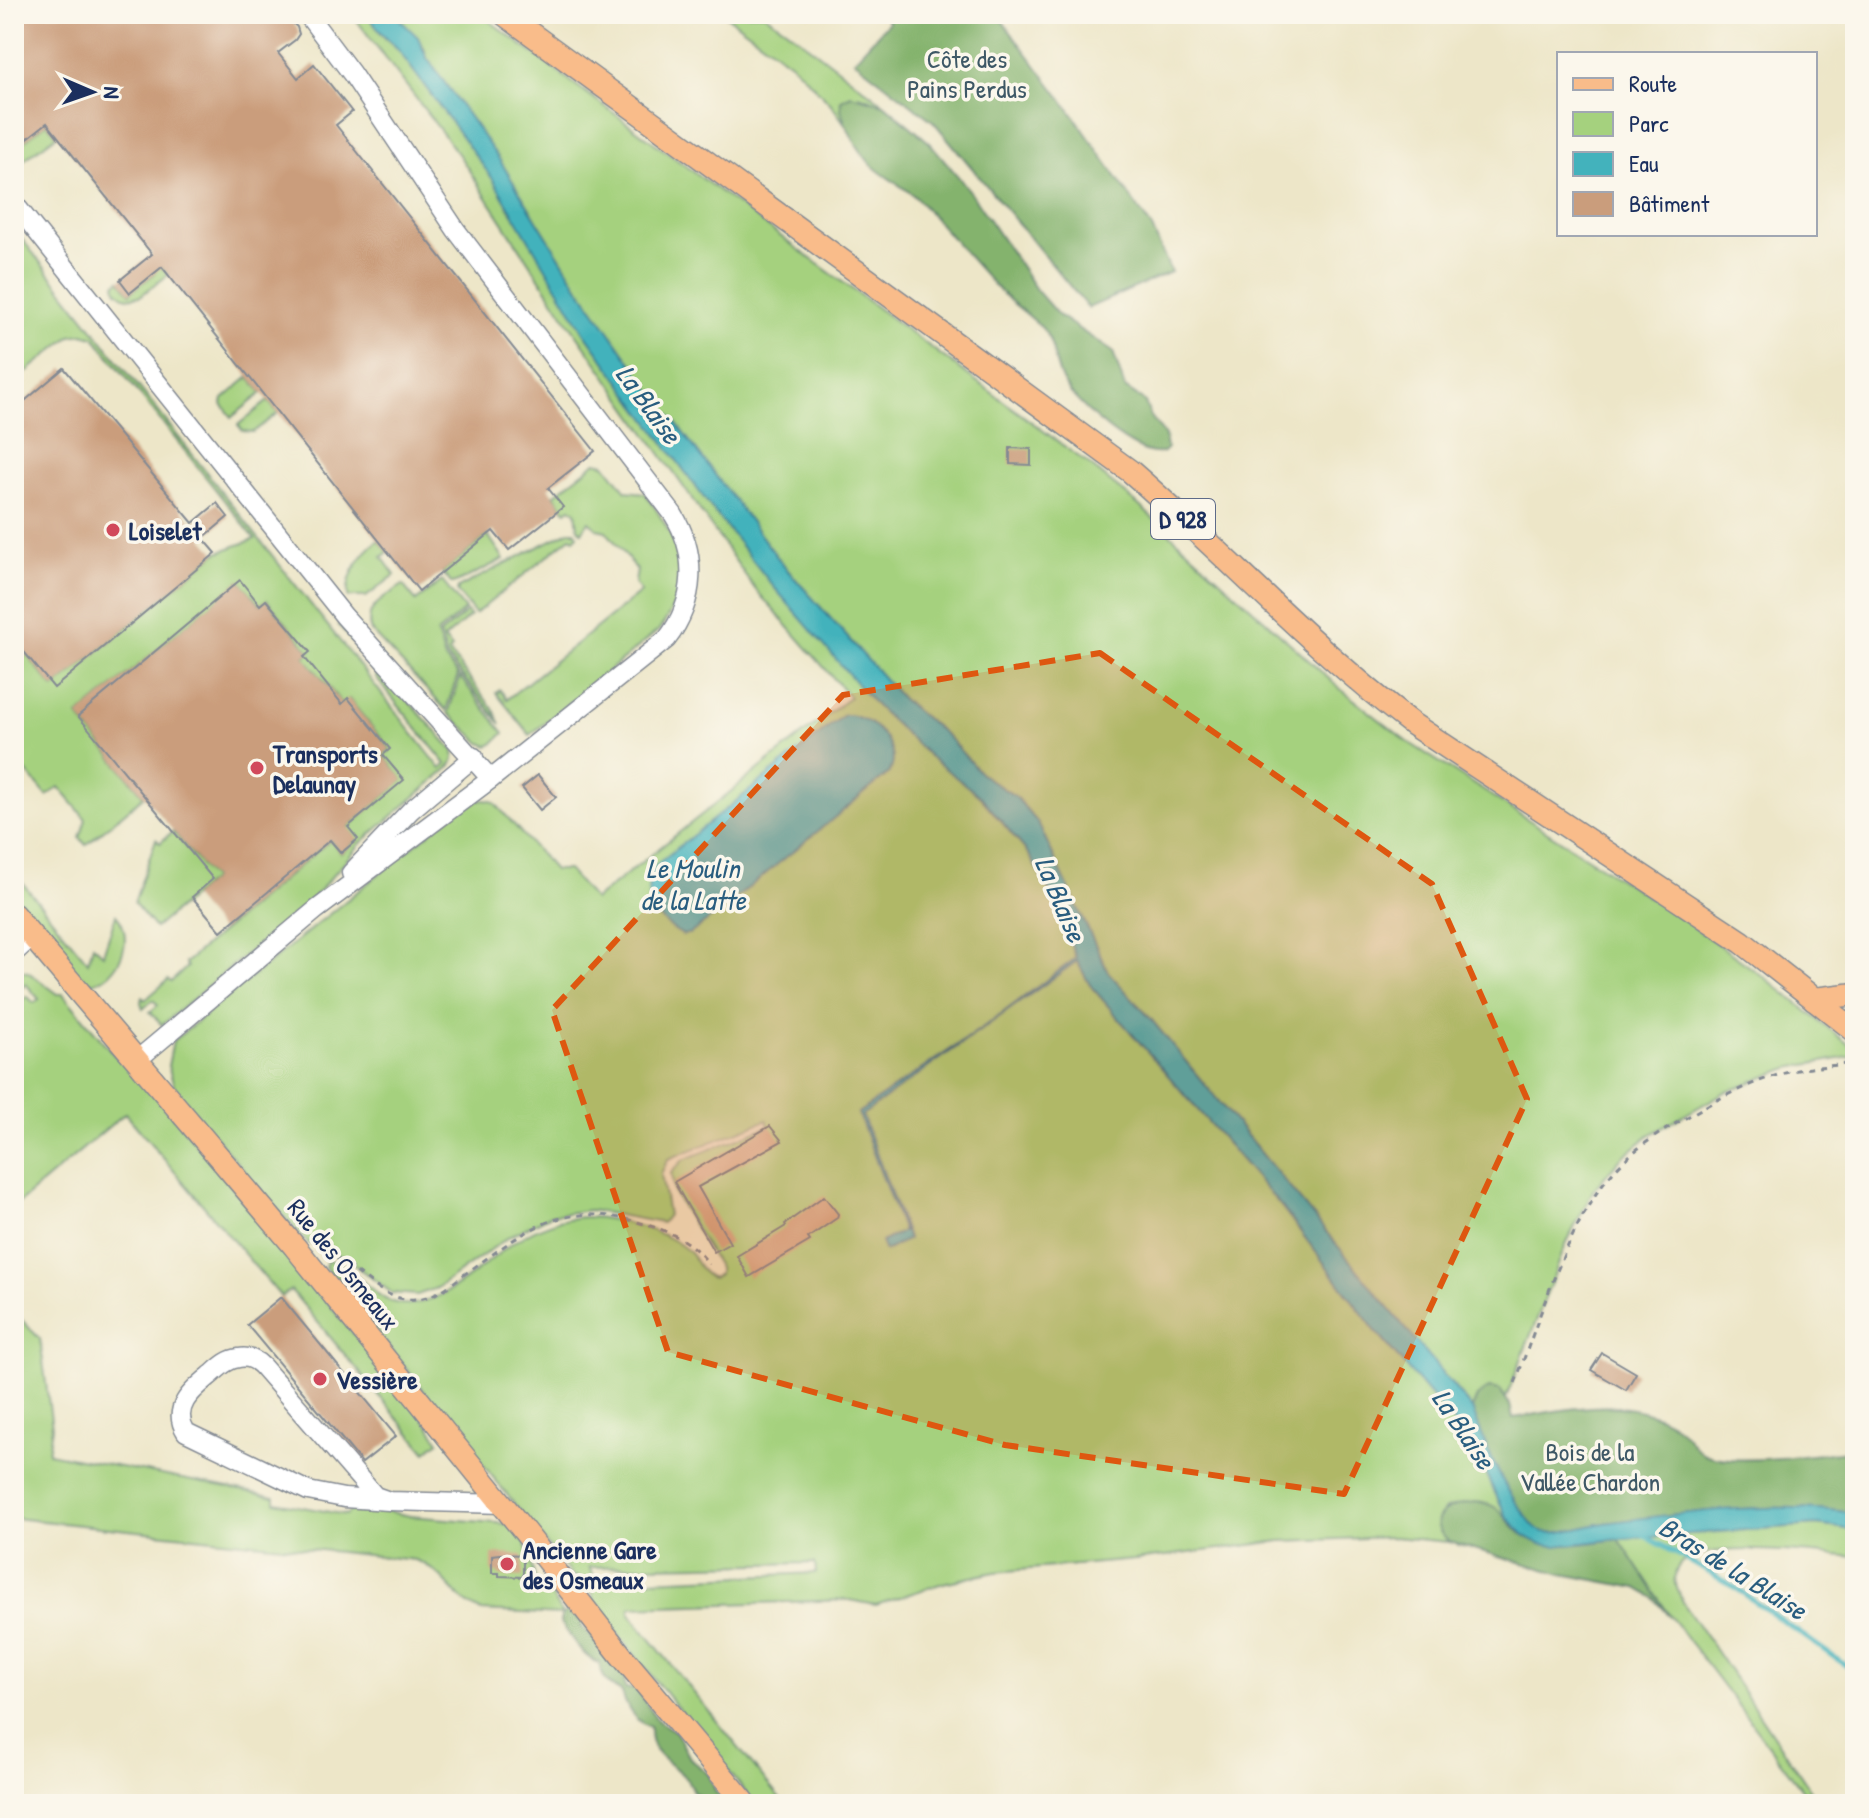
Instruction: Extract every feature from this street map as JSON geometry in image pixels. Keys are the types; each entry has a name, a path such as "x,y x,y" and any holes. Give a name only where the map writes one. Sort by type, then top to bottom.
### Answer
{"main road":[{"name":"D 928","path":"504,14 1130,471 1338,664 1412,724 1728,933 1855,1031"},
{"name":"Rue des Osmeaux","path":"14,915 295,1247 621,1655 746,1804"},
{"path":"1814,999 1855,994"}],"lane":[{"path":"137,1060 316,910 491,779 667,639 678,623 688,594 689,550 686,537 673,514 456,230 352,74 307,14"},
{"path":"14,203 344,616 491,779"},
{"path":"316,910 411,810 474,757"},
{"path":"14,953 33,936"},
{"path":"389,1501 375,1496 366,1488 257,1361 243,1357 230,1360 184,1400 182,1421 186,1432 308,1491 344,1498 389,1501 503,1504"}],"path":[{"path":"1515,1383 1561,1264 1587,1209 1609,1176 1622,1163 1661,1132 1731,1093 1800,1069 1855,1062"},
{"path":"295,1247 331,1256 390,1296 412,1300 425,1298 446,1288 517,1236 536,1226 572,1215 603,1215 655,1227 690,1243 709,1264"}],"highlighted area":[{"path":"1100,653 1432,884 1527,1099 1344,1494 1005,1445 668,1352 552,1010 843,695"}],"green space":[{"path":"352,14 366,14 396,47 457,128 496,184 584,332 709,505 773,586 838,660 982,799 1028,853 1054,900 1076,958 989,1023 858,1113 903,1232 884,1251 908,1238 862,1115 1077,961 1090,985 1281,1206 1378,1334 1454,1423 1473,1448 1507,1517 1493,1507 1477,1503 1461,1504 1444,1510 1439,1529 1449,1542 1394,1537 1281,1541 1135,1560 995,1572 943,1583 876,1605 849,1600 630,1607 630,1614 784,1804 755,1804 597,1608 591,1589 600,1582 816,1573 815,1563 589,1567 594,1576 591,1578 572,1576 325,1267 327,1261 336,1261 388,1300 412,1304 444,1293 533,1231 559,1221 586,1217 626,1223 668,1238 689,1252 702,1271 713,1278 719,1274 719,1268 674,1193 671,1173 683,1160 769,1126 767,1120 668,1159 661,1174 668,1215 662,1223 590,1210 551,1215 510,1236 437,1288 417,1295 392,1293 345,1258 308,1243 175,1089 168,1066 173,1041 459,809 480,800 494,802 554,870 568,870 594,900 850,697 755,589 564,316 459,155"},
{"path":"394,14 480,14 1087,463 1134,501 1338,687 1408,742 1687,922 1767,979 1852,1047 1855,1056 1789,1068 1727,1091 1648,1136 1619,1160 1594,1189 1567,1242 1506,1398 1500,1390 1477,1397 1472,1409 1150,1018 1108,972 1038,823 1016,797 981,774 948,737 903,700 784,566 641,377 579,288 499,159 427,58 424,47"},
{"path":"724,14 764,14 884,104 859,95 852,134 831,104 793,65"},
{"name":"Côte des Pains Perdus","path":"882,14 997,14 1067,106 1152,228 1171,272 1088,308 934,122 854,60 889,22"},
{"path":"851,95 884,104 930,143 967,187 1037,291 1058,315 1113,352 1125,388 1144,401 1165,436 1167,449 1164,452 1153,453 1124,440 1080,404 1063,382 1049,338 1040,326 1007,298 916,198 879,171 864,155 842,115 841,100"},
{"path":"47,123 57,135 14,167 14,149"},
{"path":"14,229 441,769 446,764 376,678 376,672 338,624 454,751 454,760 449,768 362,842 312,899 162,1025 150,1012 158,1005 153,1000 143,1009 142,997 145,1000 168,980 171,982 187,967 185,963 330,840 341,853 357,840 348,827 403,780 383,755 390,749 349,699 342,704 304,657 310,652 267,600 260,605 240,581 78,716 144,796 86,845 80,838 86,819 59,787 47,796 14,757 14,652 20,647 54,688 216,553 255,539 94,337 83,334 71,336 14,382"},
{"path":"157,261 168,275 140,296 127,298 117,291 115,284 120,280 130,293 155,273"},
{"path":"249,377 262,393 232,417 222,404 223,399"},
{"path":"268,401 278,413 253,432 243,431 238,425"},
{"path":"596,462 605,464 626,491 645,493 657,510 679,560 678,593 659,630 530,735 496,693 500,690 507,699 641,592 635,583 637,570 606,531 597,529 589,521 582,532 578,528 576,512 571,508 566,511 554,495"},
{"path":"569,531 575,531 578,535 574,539 571,537 475,614 457,592 458,588"},
{"path":"488,535 504,559 451,583 442,572"},
{"path":"379,540 388,552 382,557 395,575 366,597 348,597 349,581 356,565"},
{"path":"442,581 465,610 437,633 445,659 458,675 446,710 371,631 369,623 377,604 403,585 416,601"},
{"path":"467,612 470,616 444,639 452,648 449,652 494,710 501,724 447,657 440,634"},
{"path":"460,677 504,733 493,744 488,746 481,743 448,713"},
{"path":"173,831 213,879 155,928 134,903 156,839 160,843"},
{"path":"14,873 88,962 93,945 103,954 116,915 122,924 125,944 111,972 93,983 78,978 14,903"},
{"path":"14,970 28,972 58,994 63,994 115,1056 136,1071 425,1420 439,1441 426,1452 291,1290 281,1297 125,1113 14,1207 14,1001 18,1004 27,996 34,1003 39,999 26,984 14,994"},
{"path":"14,1312 40,1339 52,1427 48,1453 275,1497 275,1502 346,1515 357,1505 410,1516 509,1524 525,1543 537,1585 547,1586 562,1615 480,1611 463,1600 434,1571 415,1560 14,1518"},
{"name":"Bois de la Vallée Chardon","path":"1489,1388 1500,1390 1510,1405 1513,1418 1596,1407 1617,1407 1657,1416 1676,1426 1702,1453 1720,1458 1779,1458 1855,1450 1855,1513 1792,1508 1730,1509 1605,1523 1561,1532 1539,1530 1507,1488 1472,1409 1477,1397"},
{"path":"1475,1502 1493,1506 1518,1531 1536,1541 1571,1545 1619,1539 1670,1616 1654,1598 1637,1588 1562,1574 1449,1542 1441,1533 1438,1519 1449,1509"},
{"path":"1817,1525 1855,1530 1855,1557 1764,1550 1713,1552 1693,1556 1681,1563 1675,1578 1684,1604 1820,1804 1813,1804 1670,1616 1619,1539"},
{"path":"569,1611 583,1621 581,1627 615,1660 618,1670 624,1675 625,1688 637,1690 658,1721 676,1732 690,1758 709,1775 716,1793 729,1798 734,1804 707,1804 705,1799 693,1792 682,1775 660,1756 651,1739 650,1727 635,1717 622,1692 606,1680 599,1663 583,1652 561,1623 562,1615"}],"water":[{"name":"La Blaise","path":"366,14 394,14 418,37 427,58 499,159 579,288 641,377 784,566 903,700 948,737 981,774 1016,797 1038,823 1108,972 1150,1018 1472,1409 1500,1476 1534,1526 1552,1533 1698,1512 1792,1508 1855,1513 1855,1530 1816,1525 1556,1546 1540,1544 1524,1535 1507,1517 1473,1448 1454,1423 1378,1334 1281,1206 1090,985 1077,961 862,1115 908,1239 885,1251 881,1242 903,1231 858,1113 989,1023 1076,958 1054,899 1028,853 982,798 929,756 877,707 773,586 709,505 584,332 492,178 396,47"},
{"name":"Le Moulin de la Latte","path":"844,715 864,720 882,734 892,753 893,763 889,773 691,933 683,935 664,922 649,896 651,876 656,865"}],"building":[{"path":"14,14 283,14 297,27 299,34 278,53 298,78 314,64 352,112 336,125 595,451 548,488 563,507 509,550 493,531 419,591 162,267 130,293 120,280 152,254 47,123 14,149"},
{"name":"Loiselet","path":"64,368 193,523 217,503 228,517 203,538 216,553 54,688 14,640 14,410"},
{"path":"1010,448 1031,449 1031,465 1010,464"},
{"name":"Transports Delaunay","path":"240,580 260,605 266,600 310,652 304,657 342,704 348,698 390,749 383,755 404,780 348,827 358,839 341,853 330,840 221,931 192,897 213,879 78,716"},
{"path":"538,775 556,797 540,810 522,788"},
{"path":"770,1126 782,1141 698,1187 730,1243 714,1252 674,1182"},
{"path":"824,1196 838,1214 837,1218 808,1238 810,1241 749,1277 737,1256 786,1226"},
{"name":"Vessière","path":"281,1297 396,1436 362,1463 247,1325"},
{"path":"1602,1353 1636,1373 1626,1390 1591,1370"},
{"name":"Ancienne Gare des Osmeaux","path":"492,1555 523,1555 523,1577 492,1573"}],"waterway":[{"name":"Bras de la Blaise","path":"1640,1533 1733,1586 1855,1672"}],"place":[{"name":"Loiselet","path":"113,530"},
{"name":"Transports Delaunay","path":"257,768"},
{"name":"Vessière","path":"320,1379"},
{"name":"Ancienne Gare des Osmeaux","path":"507,1564"}]}
